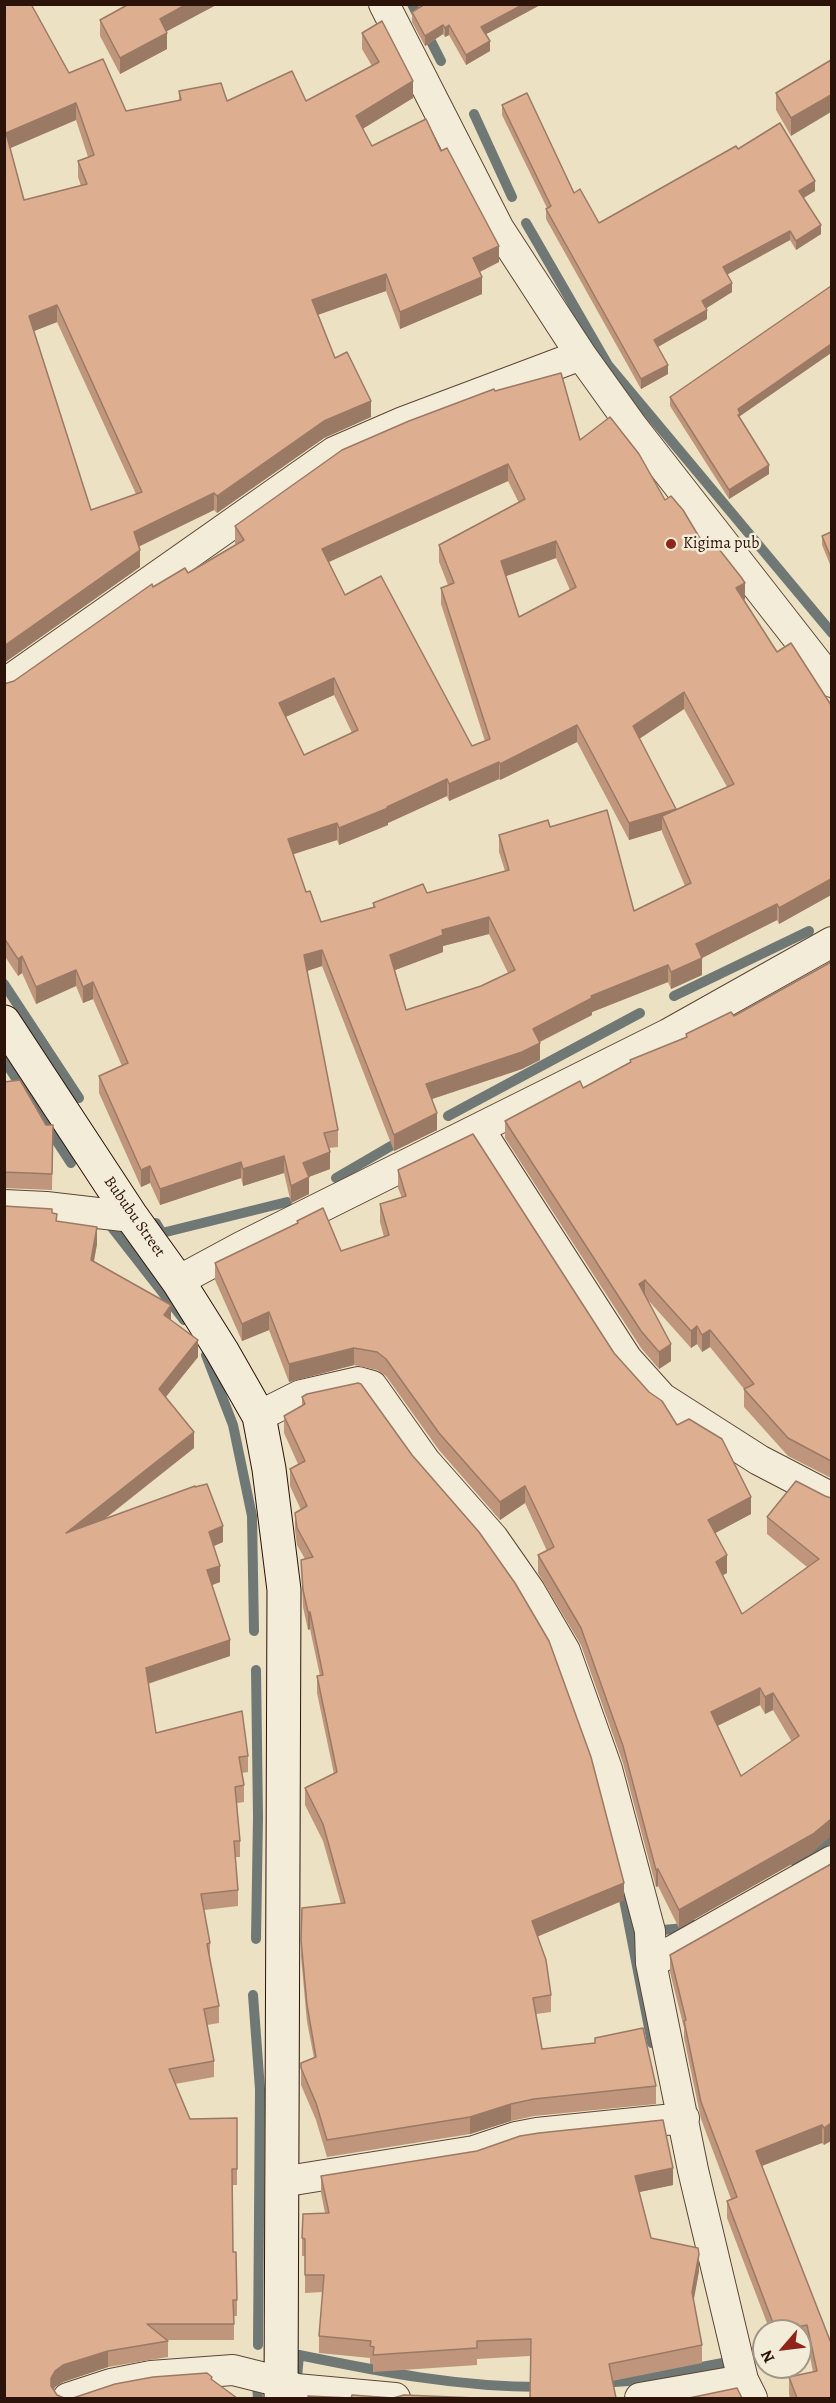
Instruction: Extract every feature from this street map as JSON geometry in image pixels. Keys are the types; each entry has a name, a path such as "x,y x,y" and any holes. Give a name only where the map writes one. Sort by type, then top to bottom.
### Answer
{"street":[{"path":"384,4 499,229 581,355 632,426 831,682"},
{"path":"4,684 334,452 403,422 581,355"},
{"path":"178,1281 241,1247 668,1034 831,942"},
{"name":"Bububu Street","path":"4,1022 132,1217 178,1281 259,1416 269,1469 284,1590 281,2390"},
{"path":"479,1129 627,1359 662,1398 759,1460 831,1498"},
{"path":"4,1205 46,1207 132,1217"},
{"path":"259,1416 301,1395 358,1382 372,1386 425,1461 493,1538 530,1591 565,1651 610,1780 650,1932 651,1963 693,2170 748,2389 640,2398"},
{"path":"651,1963 831,1861"},
{"path":"281,2182 474,2151 516,2137 537,2133 684,2118"},
{"path":"68,2398 121,2382 151,2376 233,2370 281,2390 296,2389 395,2398"}],"building":[{"path":"4,4 31,4 69,73 103,59 126,111 181,100 179,91 221,83 227,101 292,71 306,101 379,62 362,33 382,21 413,81 356,116 372,146 426,119 441,151 447,148 499,246 473,258 482,277 400,312 386,274 312,300 335,358 347,352 371,401 324,421 217,496 214,493 134,532 140,550 4,646","holes":["76,103 94,155 78,161 87,184 24,200 6,133","57,305 142,492 91,510 29,316"]},
{"path":"129,4 187,4 160,19 167,33 120,58 100,20"},
{"path":"425,4 524,4 481,27 490,41 466,55 449,25 445,28 443,25 425,36 412,12"},
{"path":"831,60 831,95 791,118 776,93"},
{"path":"527,93 574,193 580,189 599,223 736,146 738,149 780,123 815,181 799,191 821,225 796,241 790,231 723,267 732,283 702,301 707,310 654,340 668,365 641,379 546,209 551,206 502,105"},
{"path":"831,286 831,344 738,409 740,414 738,415 769,465 729,490 670,397"},
{"path":"561,373 580,440 610,417 639,454 665,500 671,496 683,510 707,550 715,544 741,577 745,583 736,588 777,652 791,643 831,705 831,879 779,908 777,904 696,944 702,958 671,972 668,965 591,996 592,998 533,1029 540,1043 522,1052 426,1084 437,1113 394,1135 322,950 304,955 338,1130 324,1133 330,1152 303,1163 309,1177 291,1186 284,1156 243,1169 241,1162 160,1189 150,1166 141,1170 99,1076 128,1063 93,982 83,987 76,970 36,987 22,956 18,959 4,938 4,684 14,681 152,584 153,587 185,568 188,573 244,540 235,526 342,450 409,421 494,389 495,391","holes":["508,464 525,499 439,545 454,583 441,588 490,739 472,746 381,576 345,595 322,549","556,541 576,587 519,617 501,561","334,678 358,730 304,755 279,703","684,692 734,784 662,816 691,883 634,911 607,810 550,827 548,820 499,835 509,870 427,893 423,884 373,903 375,907 321,922 310,891 306,892 288,839 337,823 339,828 388,808 447,779 449,784 499,762 500,764 577,725 629,823 676,809 633,726","489,917 515,970 481,986 406,1010 390,955 443,935 442,930"]},
{"path":"831,532 831,558 822,536"},
{"path":"831,962 831,1461 788,1438 744,1389 754,1384 710,1330 702,1335 697,1326 691,1331 645,1280 639,1284 671,1344 659,1352 641,1331 505,1121 580,1081 583,1088 631,1062 630,1060 687,1037 686,1034 731,1012 734,1016"},
{"path":"20,1080 46,1125 53,1125 52,1174 4,1172 4,1082"},
{"path":"473,1134 614,1353 649,1392 662,1401 677,1425 689,1419 722,1439 751,1497 708,1520 727,1555 716,1562 742,1614 819,1559 767,1517 796,1481 831,1498 831,1819 813,1834 679,1910 658,1869 656,1870 623,1746 581,1628 538,1555 554,1547 525,1486 500,1502 439,1433 386,1359 377,1352 354,1348 289,1364 269,1312 242,1324 215,1263 298,1223 297,1221 323,1208 341,1251 389,1235 380,1204 406,1196 398,1170","holes":["760,1688 765,1697 773,1693 799,1736 741,1776 711,1712"]},
{"path":"4,1206 52,1209 52,1213 57,1214 56,1221 97,1227 91,1260 171,1305 164,1315 198,1340 159,1389 194,1432 66,1533 195,1486 207,1484 223,1526 209,1532 220,1566 207,1570 230,1640 146,1668 156,1733 242,1711 248,1756 239,1757 244,1785 235,1787 240,1841 234,1841 238,1890 201,1894 210,1943 207,1944 219,2006 204,2009 214,2061 169,2069 190,2119 237,2118 237,2169 232,2169 233,2252 236,2252 237,2300 233,2300 234,2324 147,2324 168,2341 108,2351 63,2365 55,2371 51,2378 51,2386 57,2395 64,2398 4,2398"},
{"path":"361,1384 412,1455 479,1532 515,1583 549,1641 591,1757 624,1883 532,1921 546,1960 551,1995 533,1998 542,2049 595,2043 595,2038 643,2028 656,2086 534,2099 470,2117 327,2140 316,2103 301,2068 301,2063 316,2057 307,2005 301,1940 302,1908 345,1903 323,1824 305,1788 337,1772 317,1676 323,1675 303,1590 301,1560 313,1557 297,1528 295,1513 307,1506 290,1469 305,1461 284,1416 305,1404 302,1397 307,1394"},
{"path":"831,1864 831,2123 824,2128 822,2125 756,2151 831,2343 831,2398 797,2398 790,2379 812,2379 812,2372 817,2371 812,2348 812,2319 771,2319 727,2201 737,2197 701,2102 684,2021 686,2020 670,1955"},
{"path":"663,2120 673,2168 635,2176 651,2238 698,2248 699,2254 692,2292 702,2345 609,2364 616,2398 530,2398 531,2339 477,2341 477,2348 373,2355 374,2347 370,2346 371,2341 319,2336 324,2275 305,2275 305,2239 302,2238 303,2214 329,2213 321,2176 477,2151 520,2136"},
{"path":"207,2373 212,2377 211,2379 237,2398 73,2398 115,2384 153,2377"},
{"path":"737,2388 742,2398 689,2398"},
{"path":"352,2395 393,2398 351,2398"},
{"path":"404,2395 477,2398 393,2398"},
{"path":"308,2396 351,2398 308,2398"}],"waterway":[{"path":"412,4 441,61"},
{"path":"474,114 512,197"},
{"path":"526,223 608,365 832,633"},
{"path":"674,996 809,931"},
{"path":"4,984 79,1098"},
{"path":"448,1116 640,1013"},
{"path":"4,1060 71,1163"},
{"path":"336,1178 403,1139"},
{"path":"156,1223 162,1233 287,1202"},
{"path":"106,1220 184,1320"},
{"path":"206,1355 233,1425 252,1516 254,1631"},
{"path":"256,1670 258,1817 256,1939"},
{"path":"796,1863 832,1837"},
{"path":"621,1884 652,2043"},
{"path":"652,1931 685,1928 692,1924"},
{"path":"253,1995 260,2089 258,2345"},
{"path":"296,2388 299,2355 390,2373 450,2381 542,2387"},
{"path":"600,2383 628,2381 728,2362 727,2355"},
{"path":"257,2386 258,2398"}],"place":[{"name":"Kigima pub","path":"671,544"}]}
